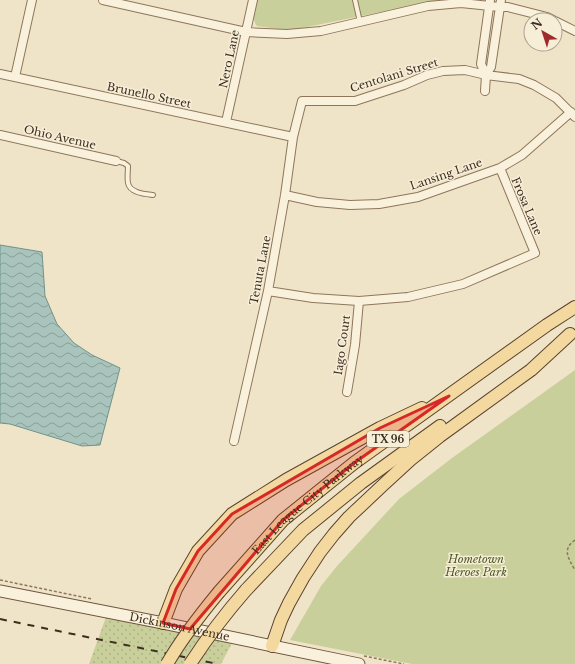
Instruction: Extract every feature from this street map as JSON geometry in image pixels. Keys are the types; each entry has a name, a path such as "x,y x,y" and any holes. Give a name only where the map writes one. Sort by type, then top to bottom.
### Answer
{"main road":[{"name":"East League City Parkway","path":"167,664 194,622 283,520 354,463 547,325 575,307"},
{"name":"East League City Parkway","path":"190,664 223,616 303,530 361,483 572,332"},
{"path":"272,646 281,620 303,578 320,552 349,518 410,460 440,436 531,370 572,332"},
{"path":"163,623 176,589 198,551 232,514 286,480 380,428 448,396"}],"street":[{"path":"15,77 32,0"},
{"path":"103,0 246,32 287,34 321,31 428,6 462,2 500,4 528,12"},
{"name":"Nero Lane","path":"226,122 253,0"},
{"path":"485,91 486,74 481,64 489,3"},
{"path":"486,74 491,67 500,4"},
{"path":"563,24 575,30"},
{"name":"Centolani Street","path":"302,101 354,101 404,85 426,75 443,71 465,70 519,79 534,85 556,98 573,114"},
{"name":"Brunello Street","path":"0,74 293,137"},
{"name":"Tenuta Lane","path":"234,441 268,291 285,195 293,137 302,101"},
{"name":"Lansing Lane","path":"285,195 317,202 350,205 379,204 418,197 451,184 500,168 522,155 573,114"},
{"name":"Ohio Avenue","path":"0,135 116,161"},
{"name":"Frosa Lane","path":"359,301 408,297 463,284 535,253 500,168"},
{"path":"268,291 313,298 359,301"},
{"name":"Iago Court","path":"347,392 355,345 359,301"},
{"name":"Dickinson Avenue","path":"0,591 359,664"}],"lane":[{"path":"355,0 360,22"},
{"path":"116,161 124,163 128,166 128,185 132,190 143,194 154,195"}],"path":[{"path":"575,540 568,547 567,551 568,557 575,570"}],"highlighted area":[{"path":"449,396 354,463 283,520 190,629 163,623 176,589 198,551 232,514 380,428"}],"green space":[{"path":"257,0 447,0 425,3 297,29 278,29 257,26 254,17"},
{"name":"Hometown Heroes Park","path":"575,370 575,664 412,664 290,640 321,586 337,566 399,499 452,458"},
{"path":"106,617 232,643 221,664 89,664"}],"water":[{"path":"0,245 42,252 45,296 57,324 74,343 92,355 120,368 100,445 82,446 10,424 0,423"}],"railway":[{"path":"0,619 218,664"}]}
